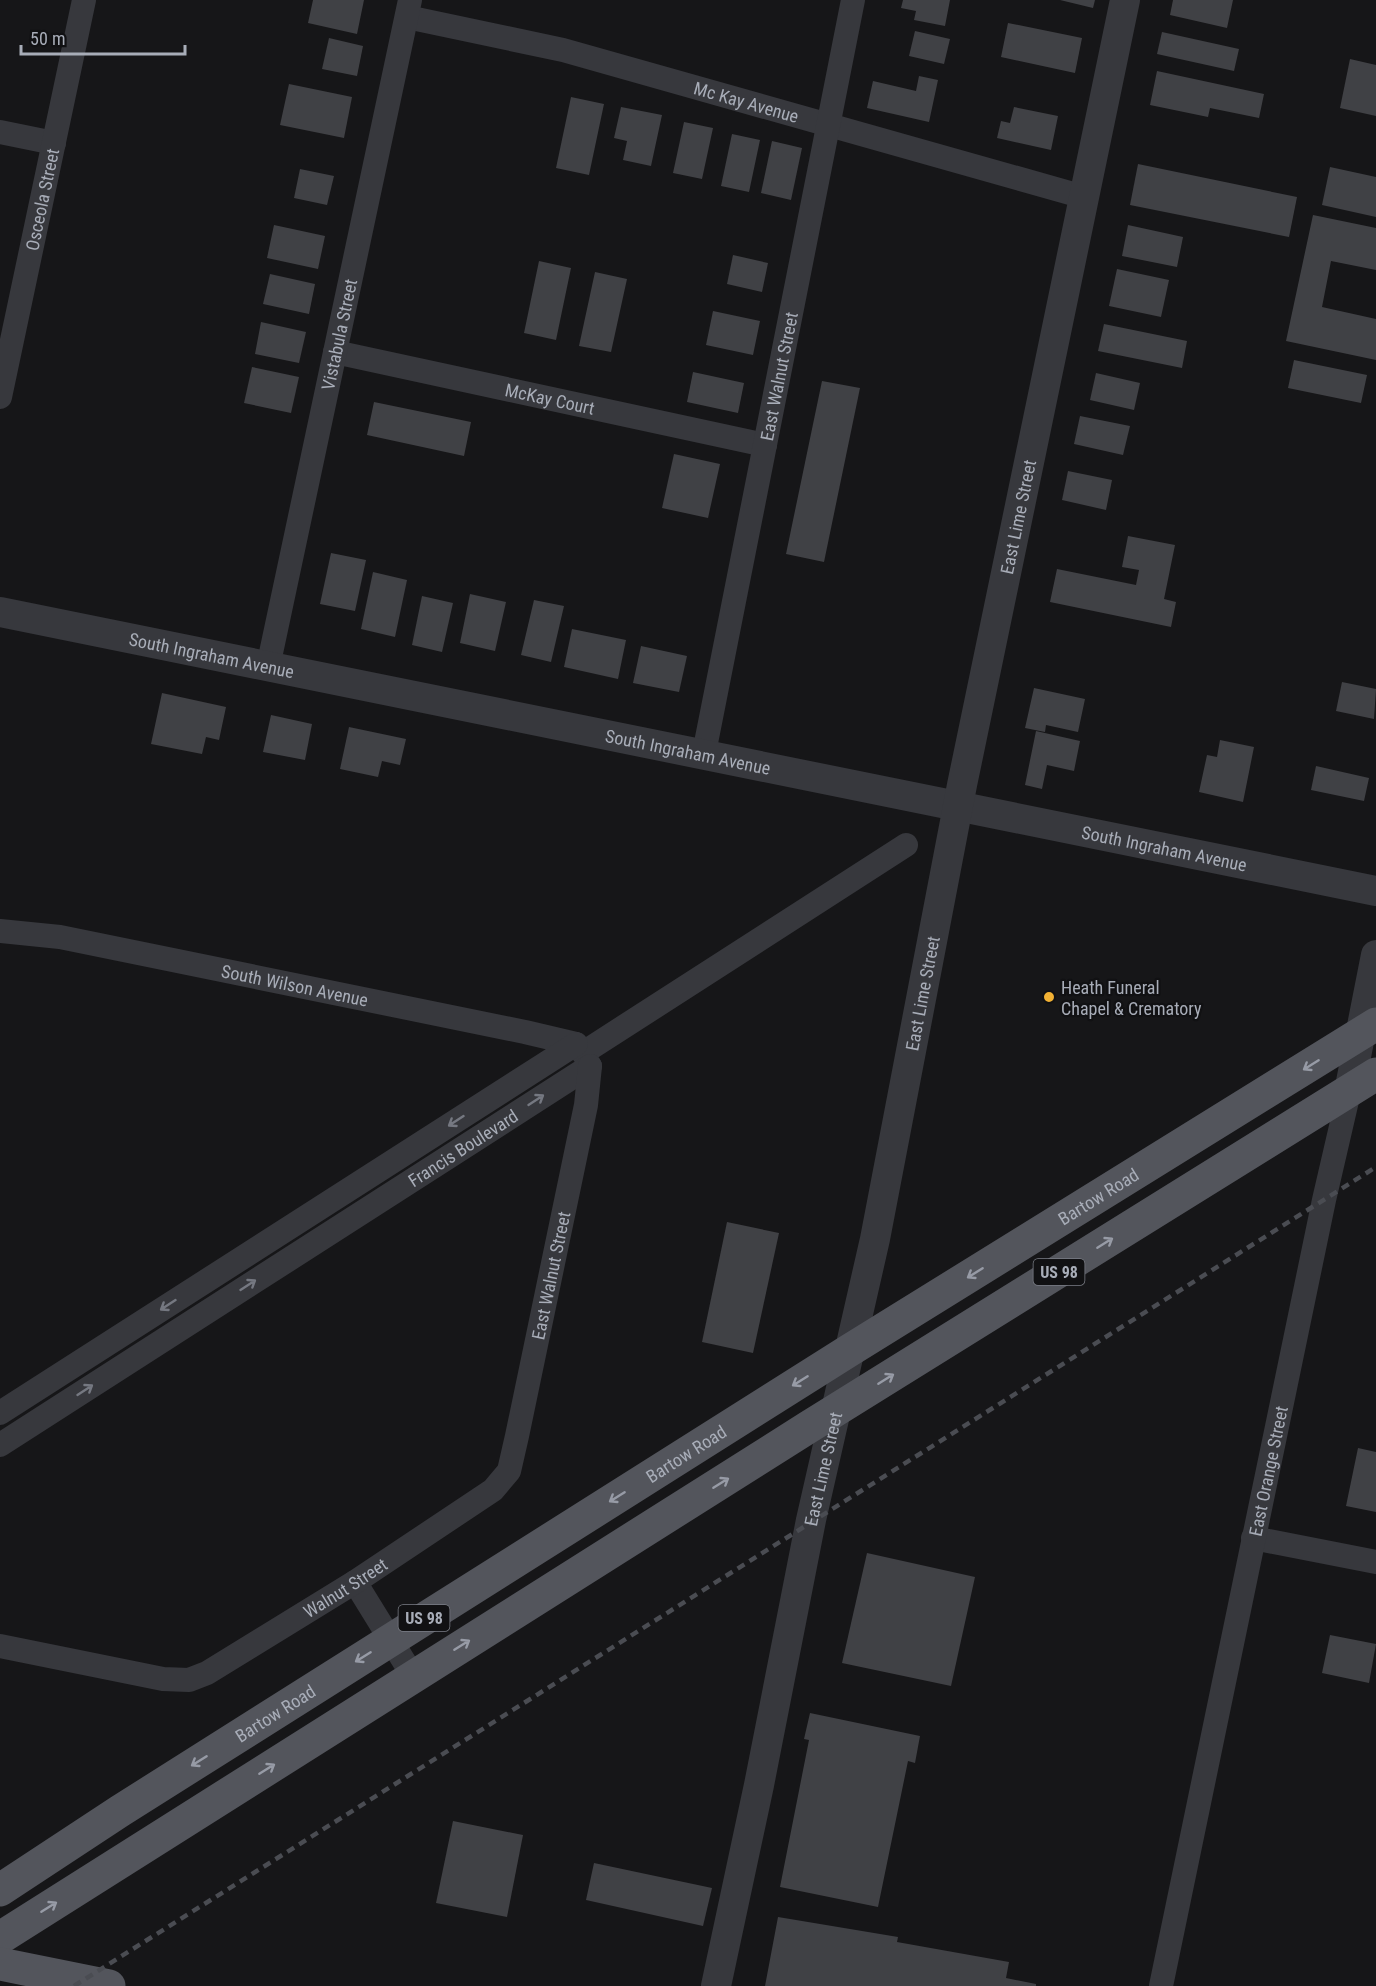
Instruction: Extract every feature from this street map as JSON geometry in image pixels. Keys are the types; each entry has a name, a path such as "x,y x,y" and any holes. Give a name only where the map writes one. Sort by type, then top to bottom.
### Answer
{"main road":[{"name":"Bartow Road","path":"0,1890 391,1639 849,1350 1368,1029"},
{"name":"US 98","path":"0,1938 836,1410 1376,1074"},
{"path":"0,1964 110,1986"}],"street":[{"name":"Osceola Street","path":"0,397 84,0"},
{"name":"East Walnut Street","path":"704,753 853,0"},
{"name":"East Lime Street","path":"716,1986 759,1785 811,1520 880,1216 958,806 1125,0"},
{"name":"Mc Kay Avenue","path":"408,8 1084,196"},
{"name":"Vistabula Street","path":"268,667 408,8"},
{"path":"0,132 54,143"},
{"name":"McKay Court","path":"335,352 765,445"},
{"name":"South Ingraham Avenue","path":"0,612 1376,891"},
{"name":"Francis Boulevard","path":"0,1444 315,1242 583,1054 906,845"},
{"name":"South Wilson Avenue","path":"0,931 60,937 583,1054"},
{"name":"East Orange Street","path":"1161,1986 1253,1538 1349,1092 1368,1029 1376,955"},
{"name":"East Walnut Street","path":"500,1481 509,1471 586,1105 583,1054"},
{"name":"Francis Boulevard","path":"0,1413 300,1220 583,1054"},
{"path":"300,1220 315,1242"},
{"path":"31,1393 46,1415"},
{"name":"Walnut Street","path":"0,1646 125,1673 182,1680 207,1673 355,1582 494,1490 500,1481"},
{"path":"1253,1538 1376,1562"},
{"path":"355,1582 413,1676"}],"building":[{"path":"313,0 364,0 357,34 308,23"},
{"path":"903,0 950,0 945,26 914,20 916,11 901,8"},
{"path":"1060,0 1095,0 1093,8"},
{"path":"1173,0 1233,0 1227,28 1170,15"},
{"path":"1008,23 1082,38 1075,73 1001,57"},
{"path":"915,31 950,39 944,64 909,56"},
{"path":"1162,32 1239,49 1234,71 1157,54"},
{"path":"329,38 363,46 357,76 322,69"},
{"path":"1350,59 1376,65 1376,116 1340,108"},
{"path":"1157,71 1264,94 1259,118 1210,108 1208,117 1150,105"},
{"path":"919,76 938,80 929,122 867,108 873,81 916,91"},
{"path":"289,84 352,97 344,138 280,125"},
{"path":"571,97 604,104 589,175 556,168"},
{"path":"621,107 662,115 651,166 623,160 627,141 614,138"},
{"path":"1014,107 1058,116 1051,150 997,138 1001,121 1010,123"},
{"path":"684,122 713,128 702,179 673,173"},
{"path":"732,134 760,140 749,192 721,186"},
{"path":"772,141 802,148 791,200 761,193"},
{"path":"1138,164 1297,197 1289,237 1130,205"},
{"path":"1330,167 1376,177 1376,217 1322,205"},
{"path":"300,169 334,176 327,205 294,198"},
{"path":"1313,215 1376,228 1376,270 1331,261 1322,307 1376,319 1376,360 1286,341"},
{"path":"274,225 325,236 318,269 267,258"},
{"path":"1128,225 1183,237 1177,267 1122,256"},
{"path":"733,255 768,263 762,292 727,284"},
{"path":"539,261 571,268 556,340 524,333"},
{"path":"1117,269 1169,280 1161,317 1109,306"},
{"path":"595,272 627,279 611,352 579,346"},
{"path":"270,274 315,284 309,314 263,304"},
{"path":"713,311 760,321 753,355 706,345"},
{"path":"261,322 306,332 299,363 255,354"},
{"path":"1104,324 1187,341 1182,368 1098,351"},
{"path":"1294,360 1367,375 1361,403 1288,388"},
{"path":"252,367 299,377 291,413 244,403"},
{"path":"693,372 744,383 738,413 687,402"},
{"path":"1096,373 1140,383 1134,410 1090,400"},
{"path":"822,381 860,388 824,562 786,554"},
{"path":"374,402 471,422 464,456 367,435"},
{"path":"1080,416 1130,426 1123,455 1074,444"},
{"path":"674,454 720,464 708,518 662,508"},
{"path":"1068,471 1112,480 1106,510 1062,500"},
{"path":"1128,536 1175,545 1164,599 1176,602 1171,627 1050,602 1057,569 1136,585 1139,570 1122,567"},
{"path":"331,553 366,560 355,611 320,604"},
{"path":"373,572 407,580 395,637 361,629"},
{"path":"470,594 506,602 495,651 460,643"},
{"path":"422,596 453,603 442,652 412,645"},
{"path":"534,600 564,606 551,662 521,655"},
{"path":"572,629 626,640 618,679 564,667"},
{"path":"641,646 687,656 679,692 633,683"},
{"path":"1342,682 1376,689 1374,719 1336,711"},
{"path":"1034,688 1085,699 1078,732 1046,725 1045,732 1025,728"},
{"path":"162,693 226,707 219,740 206,737 202,754 151,744"},
{"path":"271,715 312,724 305,760 263,752"},
{"path":"349,727 406,739 400,765 382,761 378,777 340,769"},
{"path":"1036,731 1080,741 1074,771 1047,765 1042,789 1025,785"},
{"path":"1220,740 1254,747 1243,802 1199,792 1207,755 1217,757"},
{"path":"1316,766 1369,778 1364,801 1311,790"},
{"path":"727,1222 779,1233 753,1353 702,1342"},
{"path":"1358,1448 1376,1452 1376,1512 1346,1506"},
{"path":"867,1553 975,1577 951,1686 842,1663"},
{"path":"1330,1635 1376,1644 1369,1683 1322,1673"},
{"path":"810,1713 920,1736 915,1763 908,1761 878,1907 780,1887 809,1740 804,1739"},
{"path":"453,1821 523,1835 507,1917 436,1903"},
{"path":"594,1863 712,1888 703,1926 586,1900"},
{"path":"778,1917 898,1937 897,1942 1009,1962 1006,1978 1036,1984 1036,1986 765,1986"}],"railway":[{"path":"74,1986 1376,1167"}],"place":[{"name":"Heath Funeral Chapel & Crematory","path":"1049,997"}]}
